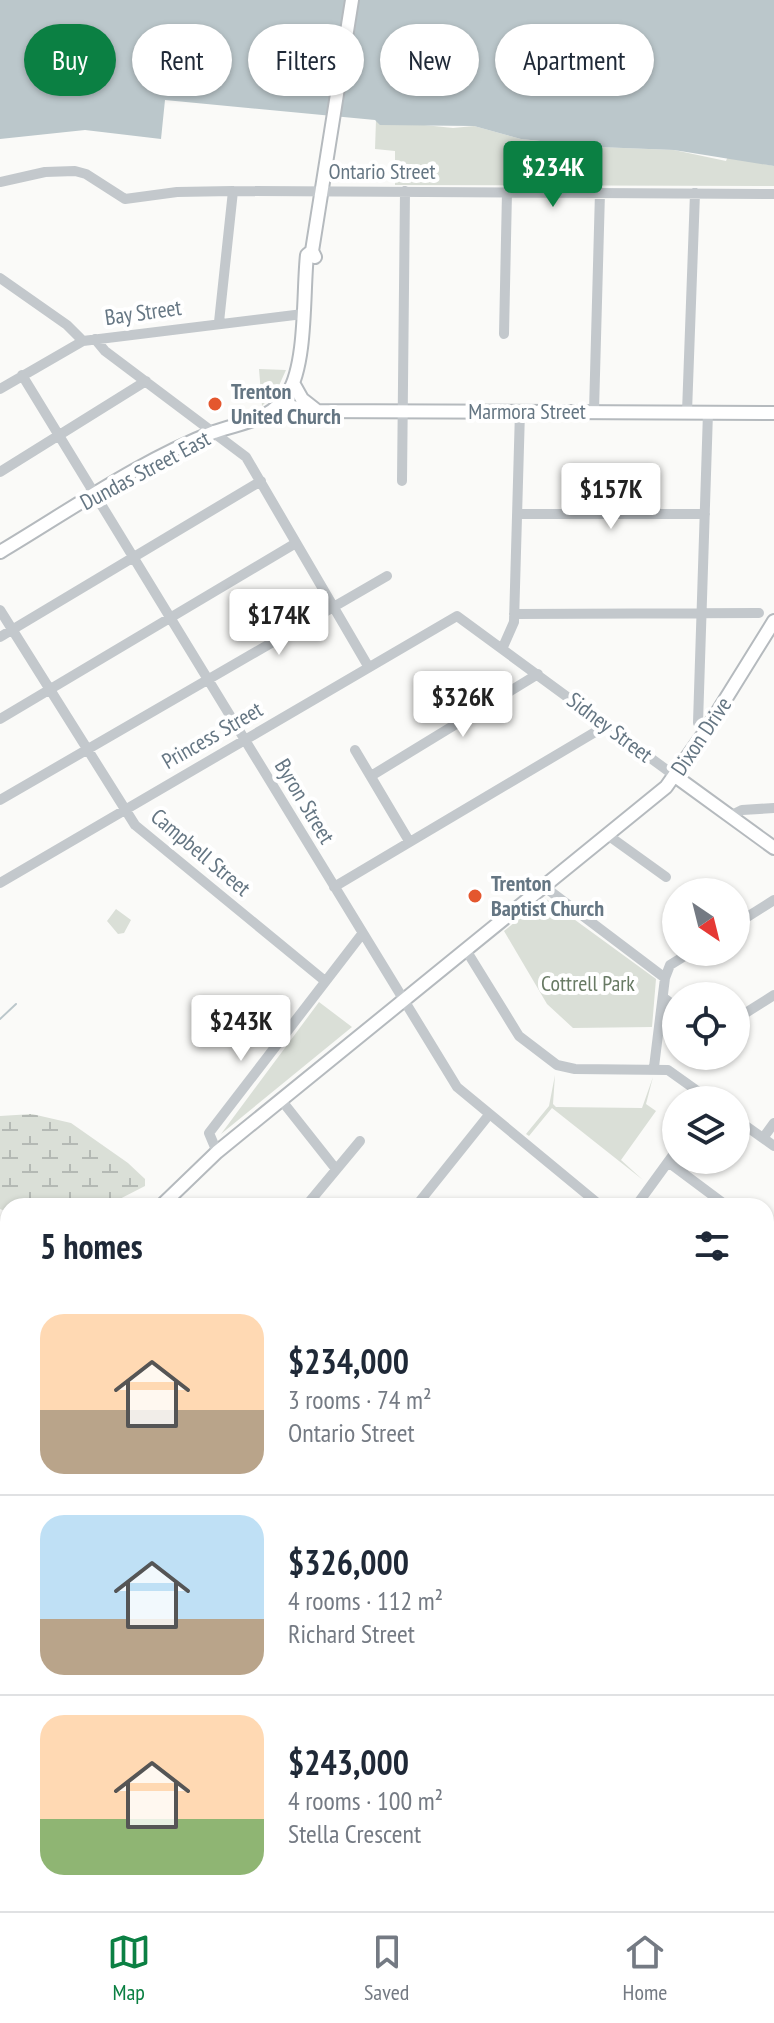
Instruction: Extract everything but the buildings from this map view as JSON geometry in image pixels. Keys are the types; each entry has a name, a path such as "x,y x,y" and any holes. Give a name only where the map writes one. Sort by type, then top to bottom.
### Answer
{"main road":[{"name":"Dundas Street East","path":"0,552 167,453 215,432 255,421 281,403 293,383 306,297 303,292 307,255 312,251 352,0"},
{"path":"293,383 299,395 316,410"},
{"name":"Marmora Street","path":"281,403 297,409 316,410 774,413"},
{"name":"Dixon Drive","path":"169,1198 217,1152 546,888 675,776 774,621"},
{"name":"Sidney Street","path":"675,776 774,848"}],"street":[{"name":"Ontario Street","path":"0,182 45,172 75,171 86,174 125,199 177,192 320,190 774,194"},
{"path":"219,322 233,191"},
{"path":"402,481 400,411 405,191"},
{"path":"504,334 507,192"},
{"path":"594,411 600,192"},
{"path":"687,412 695,193"},
{"path":"0,278 67,325 83,341"},
{"name":"Bay Street","path":"0,389 83,341 303,314"},
{"path":"95,339 105,351 240,451 261,481 368,666"},
{"name":"Byron Street","path":"22,375 457,1087 488,1116 591,1198"},
{"path":"0,472 146,381"},
{"path":"503,647 513,629 520,411"},
{"path":"698,723 708,412"},
{"path":"0,637 261,481"},
{"path":"517,514 705,514"},
{"path":"0,719 296,543"},
{"path":"0,800 387,576"},
{"name":"Campbell Street","path":"0,610 85,750 135,825 325,981"},
{"path":"514,614 759,613"},
{"name":"Sidney Street","path":"443,620 460,617 675,776"},
{"name":"Princess Street","path":"0,883 443,620"},
{"path":"371,776 538,674"},
{"path":"334,887 607,725"},
{"path":"355,750 409,841"},
{"path":"730,816 742,810 774,808"},
{"path":"609,836 666,877"},
{"path":"546,888 665,978"},
{"path":"750,915 774,900"},
{"path":"217,1152 209,1133 362,934"},
{"path":"466,950 519,1036 557,1065 575,1069 654,1067 668,1070 690,1086"},
{"path":"665,982 670,966"},
{"path":"750,1010 774,995"},
{"path":"654,1067 662,1012"},
{"path":"282,1101 335,1168"},
{"path":"422,1198 488,1116"},
{"path":"763,1138 774,1123"},
{"path":"750,1129 774,1146"},
{"path":"312,1198 360,1141"},
{"path":"642,1198 662,1170"},
{"path":"684,1174 716,1198"}],"green space":[{"path":"376,120 453,128 474,126 521,139 598,147 674,150 726,161 728,156 774,166 774,186 395,185 395,151 375,149"},
{"path":"259,369 286,370 277,390 262,406"},
{"name":"Cottrell Park","path":"545,898 656,979 652,1027 573,1028 547,1004 504,931"},
{"path":"116,909 131,920 124,933 118,934 107,921"},
{"path":"319,1002 352,1027 221,1134"},
{"path":"555,1075 553,1104 556,1107 642,1108 653,1077 646,1104 656,1111 621,1160 643,1180 552,1108 529,1136 526,1134 549,1106"},
{"path":"32,1114 71,1123 128,1163 145,1179 145,1186 122,1198 0,1198 0,1116"}],"shaded area":[{"path":"0,0 774,0 774,166 674,150 598,147 521,139 474,126 380,125 375,120 165,100 161,139 85,130 0,139"}],"waterway":[{"path":"0,1019 16,1004"}],"place":[{"name":"Trenton United Church","path":"215,404"},
{"name":"Trenton Baptist Church","path":"475,896"}]}
